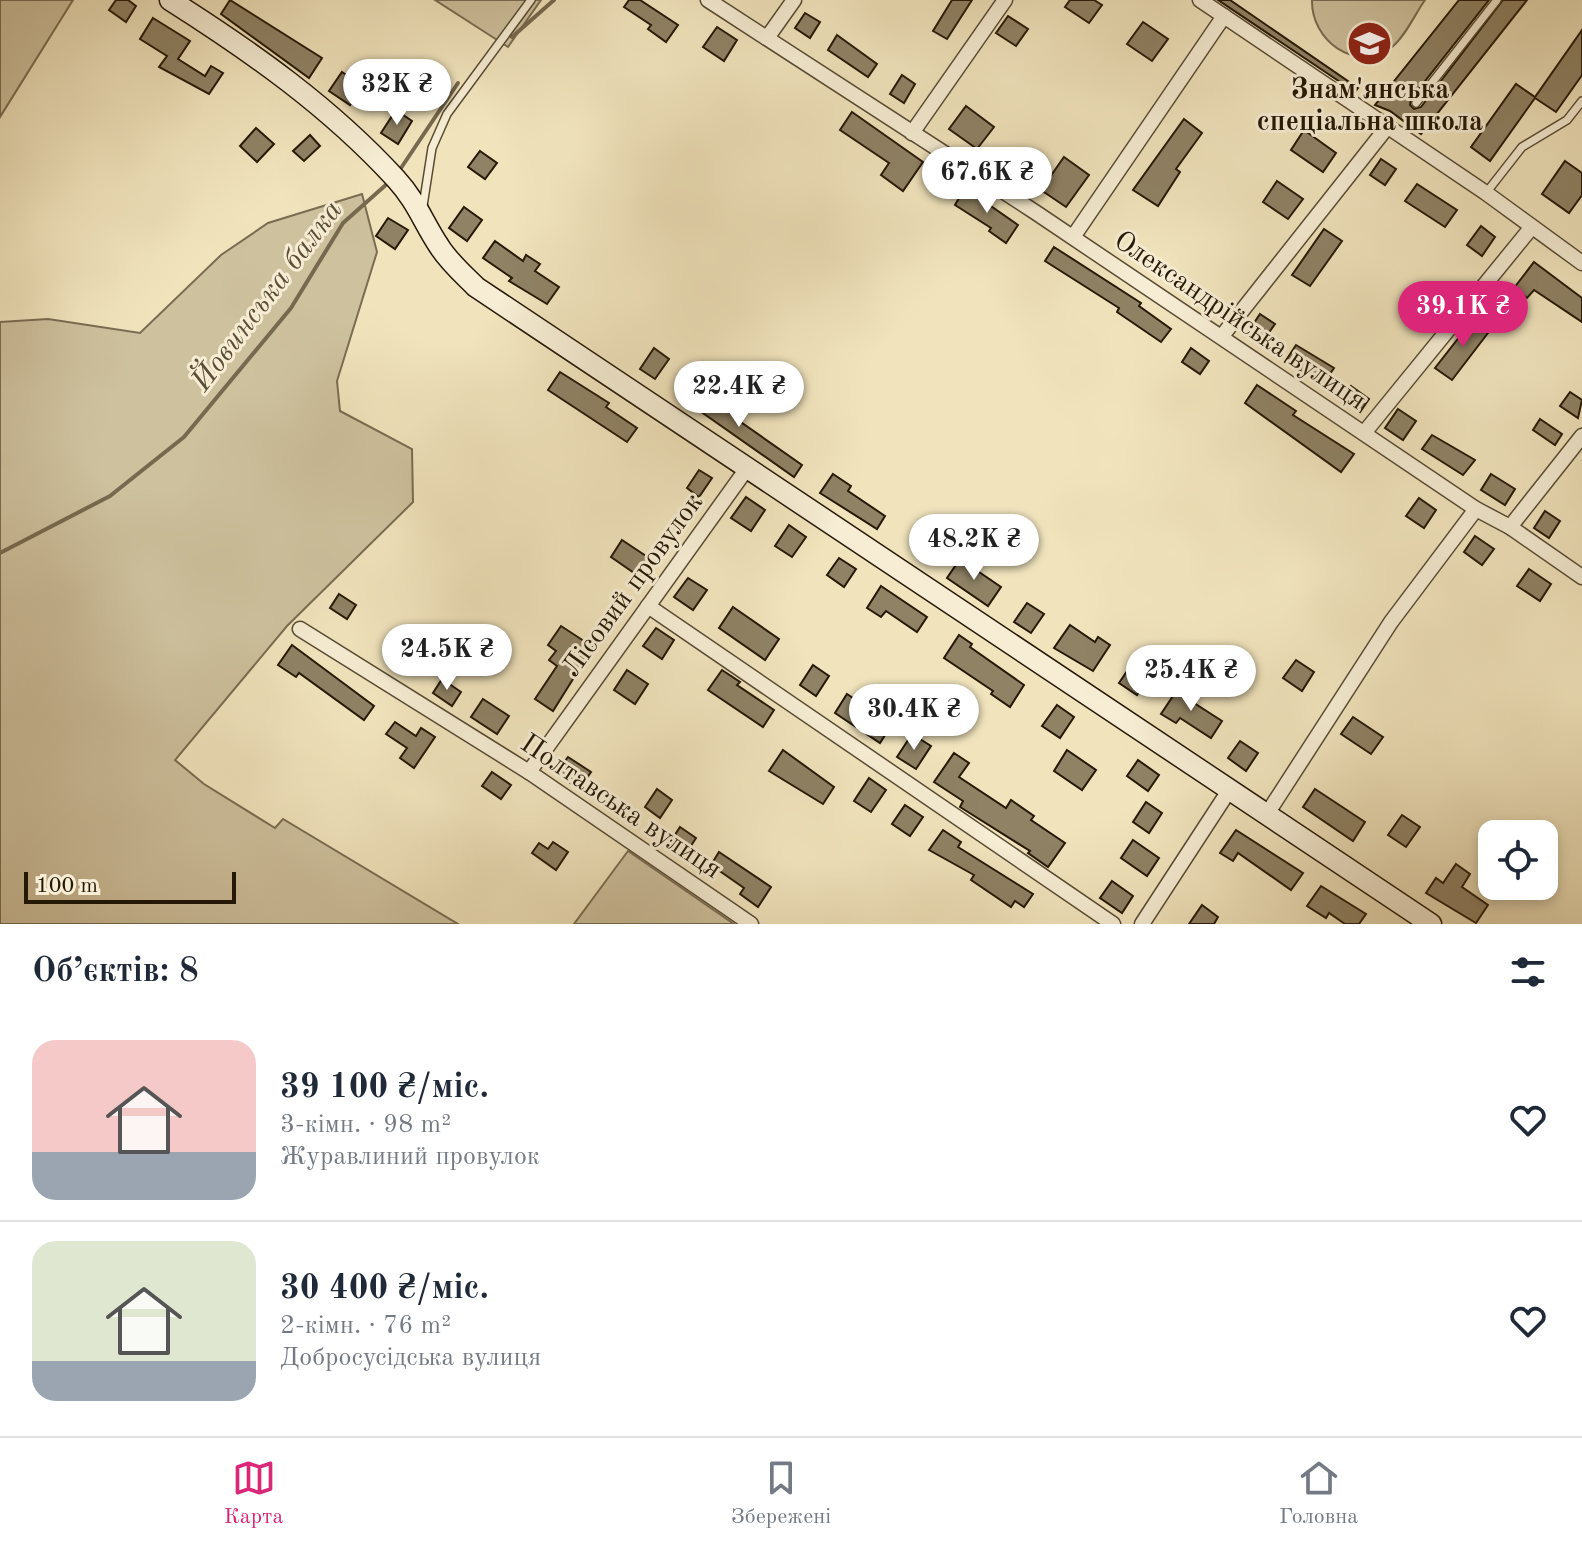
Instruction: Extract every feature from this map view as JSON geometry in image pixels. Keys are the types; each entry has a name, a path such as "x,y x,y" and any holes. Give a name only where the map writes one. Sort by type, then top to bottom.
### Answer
{"street":[{"path":"170,0 247,49 300,88 372,155 422,211 438,246 476,287 1431,924"},
{"name":"Олександрійська вулиця","path":"708,0 1073,237 1582,577"},
{"path":"767,38 794,0"},
{"path":"912,133 1005,0"},
{"path":"1200,0 1486,193 1582,263"},
{"path":"1073,237 1224,16"},
{"path":"1222,336 1388,126"},
{"path":"1364,433 1531,228"},
{"path":"1510,527 1582,436"},
{"name":"Лісовий провулок","path":"529,772 748,467"},
{"path":"1267,814 1391,622 1476,509"},
{"path":"648,606 1113,924"},
{"name":"Полтавська вулиця","path":"300,629 529,772 751,924"},
{"path":"1142,924 1230,789"}],"lane":[{"path":"422,211 432,148 447,114 531,0"},
{"path":"1416,103 1497,0"},
{"path":"1486,193 1522,147 1567,120 1582,101"}],"shaded area":[{"path":"0,0 73,0 0,117"},
{"path":"435,0 541,0 508,47"},
{"path":"1312,0 1425,0 1397,43 1378,54 1364,57 1350,55 1327,40 1314,15"},
{"path":"362,194 377,252 337,381 340,411 412,449 413,502 287,626 175,760 204,784 275,828 283,819 458,924 0,924 0,322 48,319 140,333 221,255 268,223"},
{"path":"628,851 734,924 574,924"}],"building":[{"path":"116,0 128,0 136,6 126,22 109,10"},
{"path":"230,0 322,58 309,78 221,14"},
{"path":"629,0 640,0 678,25 666,42 648,29 651,25 624,7"},
{"path":"952,0 972,0 947,39 933,31"},
{"path":"1070,0 1094,0 1102,5 1089,23 1065,7"},
{"path":"1218,0 1230,0 1358,88 1355,92"},
{"path":"1459,0 1489,0 1411,99 1410,105 1414,109 1421,107 1503,0 1527,0 1421,134 1390,111 1375,105"},
{"path":"805,13 820,22 810,38 795,28"},
{"path":"1008,16 1028,29 1016,46 996,33"},
{"path":"153,18 190,41 178,59 205,76 211,66 223,73 209,94 159,67 167,56 140,39"},
{"path":"1143,22 1168,39 1152,61 1127,44"},
{"path":"717,27 737,40 724,61 703,47"},
{"path":"1582,30 1582,75 1556,112 1535,98 1490,161 1471,147 1516,84 1535,97"},
{"path":"837,35 877,64 868,77 828,50"},
{"path":"342,72 363,86 350,105 329,91"},
{"path":"902,75 915,84 904,103 890,94"},
{"path":"966,106 994,127 977,149 949,129"},
{"path":"396,110 412,121 398,144 381,133"},
{"path":"852,112 923,162 903,191 881,175 889,163 840,130"},
{"path":"1184,119 1202,133 1176,169 1180,172 1158,206 1133,190"},
{"path":"256,128 274,144 257,162 240,146"},
{"path":"1304,130 1336,153 1323,172 1291,150"},
{"path":"310,135 320,146 304,161 293,151"},
{"path":"480,151 497,163 485,179 468,167"},
{"path":"1064,157 1089,175 1066,207 1041,190"},
{"path":"1381,159 1396,169 1385,185 1370,175"},
{"path":"1565,161 1582,173 1582,195 1569,213 1542,194"},
{"path":"1277,181 1303,199 1288,219 1263,202"},
{"path":"1417,184 1457,210 1445,227 1405,201"},
{"path":"965,188 1018,225 1006,243 989,231 991,228 955,205"},
{"path":"464,207 482,220 467,241 449,228"},
{"path":"388,218 408,230 395,249 376,236"},
{"path":"1481,226 1495,237 1482,256 1467,245"},
{"path":"1324,229 1342,241 1310,286 1292,275"},
{"path":"495,241 523,261 526,255 540,264 535,271 559,287 547,304 509,281 512,278 483,258"},
{"path":"1054,247 1141,303 1139,306 1171,329 1161,342 1117,312 1119,308 1045,261"},
{"path":"1534,262 1582,298 1582,322 1534,290 1527,298 1514,288"},
{"path":"1426,288 1446,301 1433,321 1413,308"},
{"path":"1260,314 1275,324 1260,345 1246,335"},
{"path":"1475,317 1491,329 1452,380 1435,368"},
{"path":"1296,345 1334,368 1323,384 1285,362"},
{"path":"654,348 669,359 655,379 640,369"},
{"path":"1191,348 1209,361 1200,374 1182,362"},
{"path":"560,372 609,403 606,407 637,428 627,442 548,390"},
{"path":"689,384 718,404 720,400 739,413 735,418 802,465 794,477 680,397"},
{"path":"1257,385 1296,411 1293,415 1354,454 1341,472 1245,403"},
{"path":"1351,386 1369,399 1360,412 1342,400"},
{"path":"1570,392 1582,400 1578,418 1560,406"},
{"path":"1398,409 1416,421 1403,440 1385,428"},
{"path":"1540,419 1562,434 1555,445 1533,430"},
{"path":"1432,435 1475,460 1463,475 1422,449"},
{"path":"699,470 712,478 699,497 687,488"},
{"path":"833,474 851,486 848,491 885,516 877,529 820,493"},
{"path":"1491,474 1515,489 1505,505 1481,490"},
{"path":"746,497 765,510 751,531 731,518"},
{"path":"1419,498 1436,510 1424,528 1406,516"},
{"path":"1545,511 1560,521 1549,538 1534,528"},
{"path":"789,525 806,537 792,557 775,546"},
{"path":"1475,536 1494,549 1482,565 1464,552"},
{"path":"622,540 652,560 640,577 611,557"},
{"path":"839,558 856,569 844,587 827,575"},
{"path":"960,559 1001,587 988,606 947,578"},
{"path":"1529,569 1551,584 1540,601 1517,586"},
{"path":"688,578 707,590 693,610 674,597"},
{"path":"881,586 927,617 917,632 886,611 881,617 867,608"},
{"path":"339,594 356,605 347,619 330,608"},
{"path":"1027,603 1044,614 1031,633 1014,622"},
{"path":"733,607 779,639 765,660 719,628"},
{"path":"1070,625 1095,642 1098,637 1110,645 1093,671 1054,648"},
{"path":"561,626 593,647 553,711 535,699 557,666 549,660 556,651 548,645"},
{"path":"656,628 674,640 662,659 643,646"},
{"path":"959,635 972,644 970,647 1024,685 1010,707 991,694 993,691 944,658"},
{"path":"394,636 413,649 404,663 384,650"},
{"path":"292,645 374,706 364,720 299,673 296,677 278,665"},
{"path":"1296,660 1314,672 1302,691 1283,678"},
{"path":"813,665 829,676 816,696 800,685"},
{"path":"1130,667 1148,679 1137,695 1119,683"},
{"path":"627,670 648,684 635,704 614,690"},
{"path":"722,670 740,682 737,685 774,710 763,727 708,690"},
{"path":"442,679 461,692 452,706 433,693"},
{"path":"1179,687 1194,697 1191,701 1222,721 1211,738 1180,718 1176,723 1161,714"},
{"path":"847,694 874,712 879,704 897,716 880,743 835,713"},
{"path":"483,699 509,716 497,734 471,717"},
{"path":"1057,705 1074,717 1060,738 1042,726"},
{"path":"1353,717 1383,737 1371,754 1341,734"},
{"path":"395,722 416,736 421,728 435,737 414,768 400,758 407,748 386,734"},
{"path":"912,734 931,746 916,769 897,757"},
{"path":"1240,741 1258,753 1246,771 1228,758"},
{"path":"783,750 834,787 823,804 769,771"},
{"path":"1067,750 1096,770 1082,790 1054,771"},
{"path":"954,753 969,763 959,777 1006,808 1011,800 1034,816 1031,820 1065,843 1048,867 1028,853 1030,851 960,807 963,801 934,782"},
{"path":"568,757 591,772 579,789 556,773"},
{"path":"1138,760 1159,775 1148,791 1127,776"},
{"path":"492,772 511,785 501,799 482,786"},
{"path":"869,778 886,790 871,812 854,801"},
{"path":"657,789 672,800 660,818 645,807"},
{"path":"1315,789 1365,822 1353,841 1303,807"},
{"path":"1146,802 1162,813 1149,833 1133,822"},
{"path":"905,805 923,817 910,836 892,824"},
{"path":"1402,815 1420,827 1406,847 1388,835"},
{"path":"680,827 696,838 687,852 671,841"},
{"path":"943,830 961,842 958,847 1033,894 1024,907 1015,901 1011,907 971,880 974,875 929,850"},
{"path":"1236,830 1303,873 1291,890 1238,853 1233,861 1220,853"},
{"path":"1133,840 1159,858 1147,876 1121,858"},
{"path":"553,842 568,852 556,870 532,853 539,843 548,849"},
{"path":"719,852 771,887 758,907 740,894 744,888 711,865"},
{"path":"1456,864 1470,874 1462,887 1488,905 1476,923 1426,893 1436,878 1443,883"},
{"path":"1112,881 1133,896 1122,913 1100,898"},
{"path":"1321,886 1366,914 1359,924 1345,924 1329,913 1326,918 1307,906"},
{"path":"1202,905 1218,917 1214,924 1189,924"}],"waterway":[{"name":"Йовинська балка","path":"512,37 554,0"},
{"name":"Йовинська балка","path":"397,174 458,83"},
{"name":"Йовинська балка","path":"0,553 110,496 184,437 291,308 343,223 388,183"}],"place":[{"name":"Знам'янська спеціальна школа","path":"1370,43"}]}
